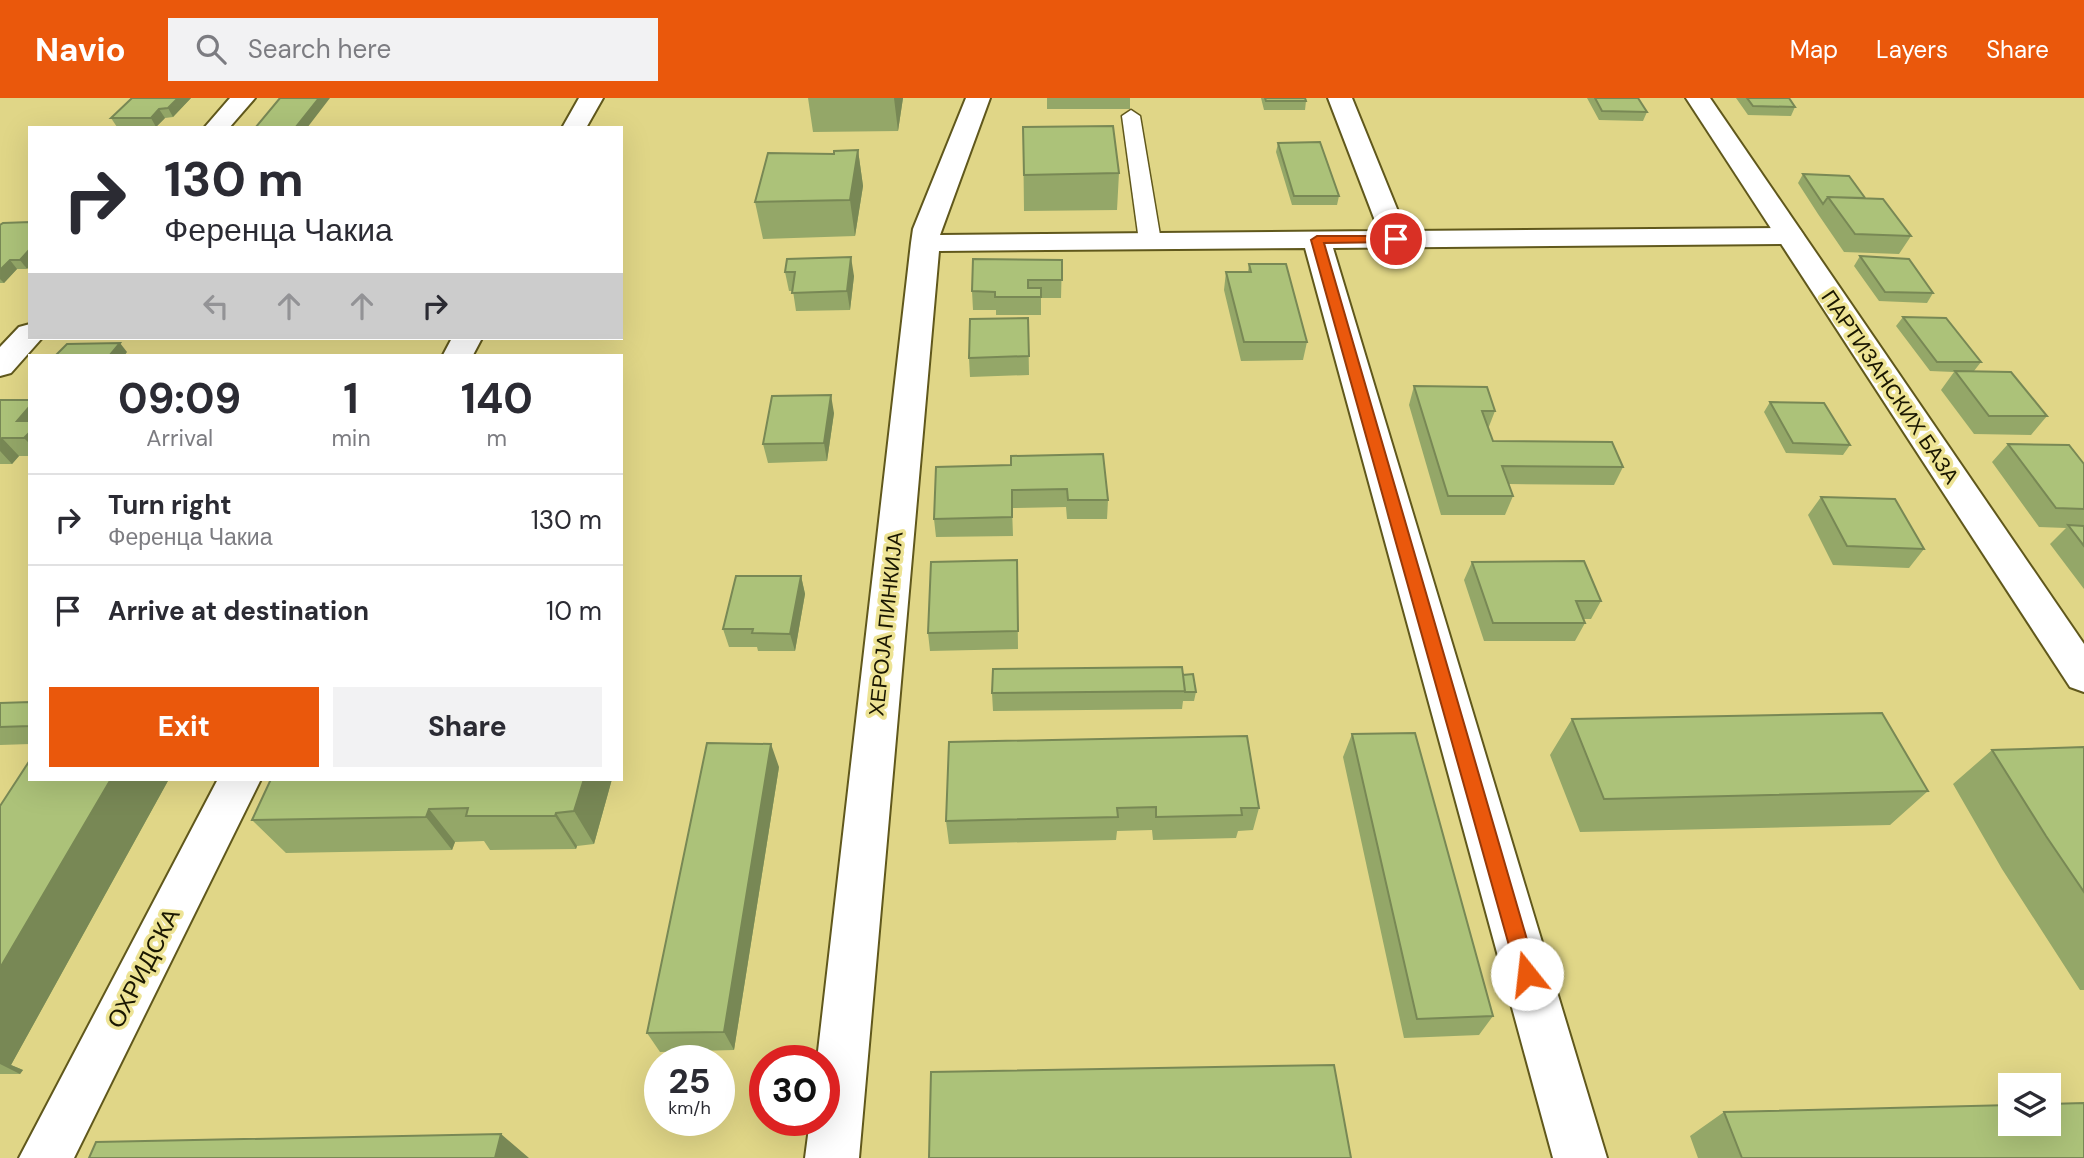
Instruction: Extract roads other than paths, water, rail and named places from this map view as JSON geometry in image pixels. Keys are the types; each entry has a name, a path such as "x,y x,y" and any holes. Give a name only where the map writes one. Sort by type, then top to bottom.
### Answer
{"street":[{"path":"218,126 243,98"},
{"path":"575,126 591,98"},
{"name":"ХЕРОЈА ПИНКИЈА","path":"832,1158 925,243 927,229 978,98"},
{"path":"1340,98 1396,239"},
{"name":"ПАРТИЗАНСКИХ БАЗА","path":"1698,98 2084,676"},
{"path":"925,243 1790,236"},
{"path":"1317,240 1580,1158"},
{"path":"0,366 28,335"},
{"name":"ОХРИДСКА","path":"46,1158 239,781"}],"lane":[{"path":"1131,116 1150,241"}]}
